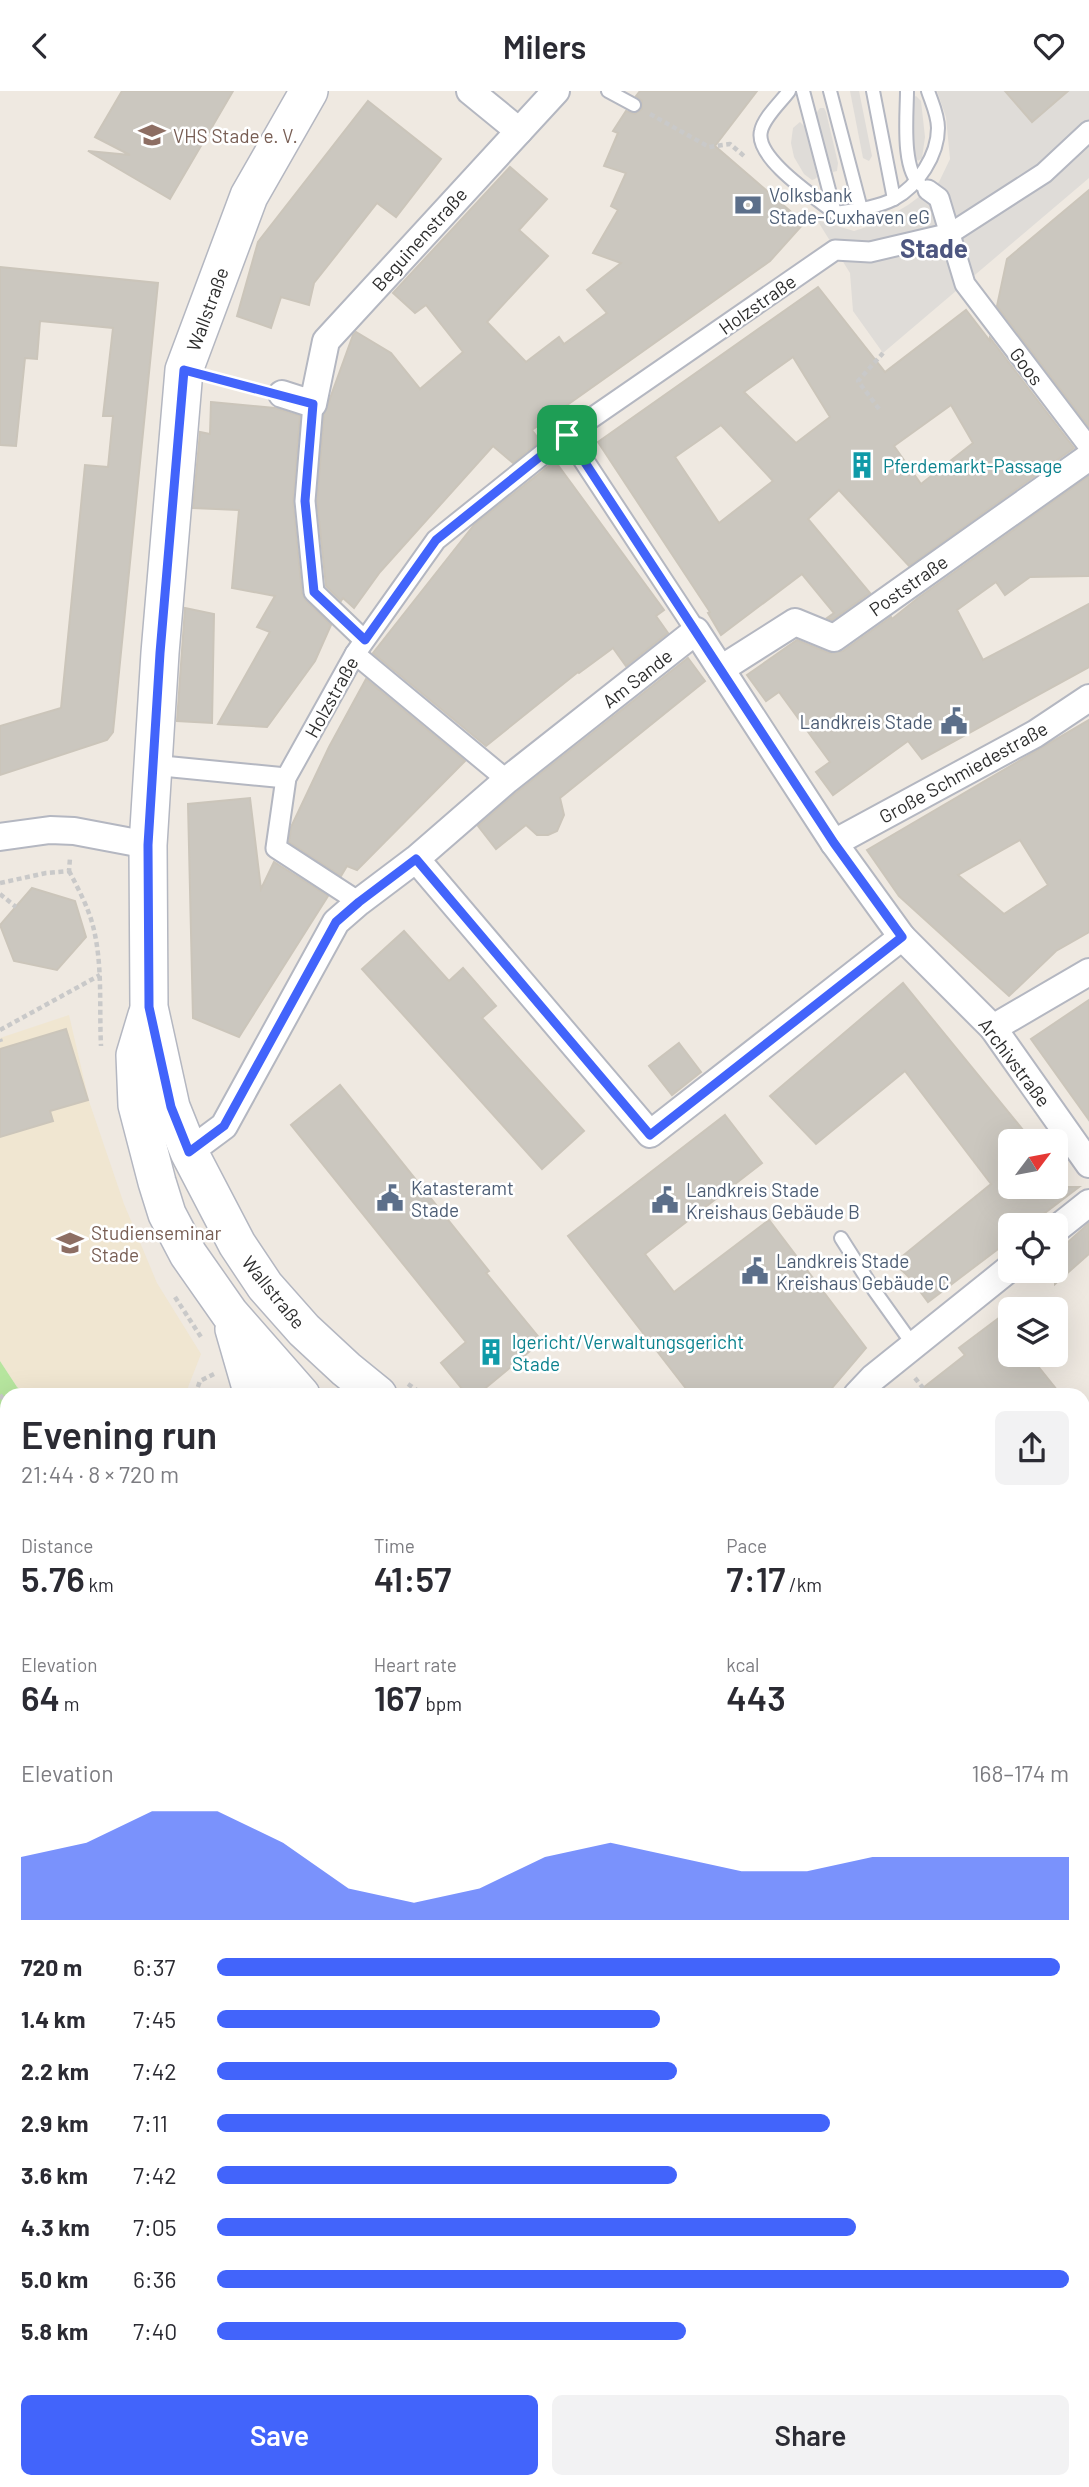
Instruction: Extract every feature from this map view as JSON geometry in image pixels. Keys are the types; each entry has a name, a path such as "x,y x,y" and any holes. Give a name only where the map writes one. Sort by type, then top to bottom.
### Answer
{"main road":[{"name":"Wallstraße","path":"309,91 249,196 184,370 152,765 148,845 149,1007 171,1107 189,1152 237,1244 265,1286 313,1339 366,1388"},
{"name":"Wallstraße","path":"149,1007 135,1055 137,1105 167,1214 175,1232 230,1314 295,1388"},
{"path":"230,1314 251,1388"}],"street":[{"path":"470,91 519,131"},
{"name":"Beguinenstraße","path":"507,780 360,647 314,592 305,501 313,404 326,341 556,91"},
{"path":"922,186 939,198 951,233 1044,173 1089,131"},
{"name":"Holzstraße","path":"359,902 276,848 286,778 360,647 436,540 567,435 835,250 870,252 951,233"},
{"name":"Goos","path":"951,233 965,284 1089,447"},
{"path":"282,394 313,404"},
{"path":"416,859 650,1135 902,937 834,843 567,435"},
{"name":"Poststraße","path":"721,669 796,622 834,638 1089,457"},
{"name":"Am Sande","path":"189,1152 224,1126 336,922 416,859 507,780 696,631"},
{"name":"Große Schmiedestraße","path":"834,843 1035,734 1089,698"},
{"path":"152,765 286,778"},
{"path":"0,837 50,830 74,831 148,845"},
{"name":"Archivstraße","path":"902,937 993,1028 1089,1164"},
{"path":"993,1028 1089,972"},
{"path":"1068,1220 1089,1203"},
{"path":"864,1388 998,1278"}],"lane":[{"path":"608,91 634,106"},
{"path":"789,91 761,128 760,138 777,166 835,213 861,209 922,186 936,150 938,136 936,113 928,91"},
{"path":"803,91 835,213"},
{"path":"830,91 861,209"},
{"path":"873,91 894,198"},
{"path":"907,91 906,149 922,186"},
{"path":"841,1238 914,1346"}],"path":[{"path":"634,106 709,147 730,144"},
{"path":"879,409 858,381 883,353"},
{"path":"184,370 282,394"},
{"path":"0,883 69,871 74,831"},
{"path":"0,894 16,907"},
{"path":"0,1030 100,975"}],"shaded area":[{"path":"850,91 859,91 872,156 869,161 863,158"},
{"path":"937,91 1005,91 1032,122 1068,91 1089,91 1089,178 883,353 853,311 850,273 817,220 854,231 876,224 939,182 950,159 946,117"},
{"path":"916,96 921,101 925,137 922,158 918,161 913,155 911,99"},
{"path":"820,108 824,108 826,112 838,163 837,171 833,172 826,157 815,115"},
{"path":"800,122 806,128 817,177 812,180 804,174 794,157 791,143 793,128"},
{"name":"Studienseminar Stade","path":"69,1015 89,1101 124,1204 157,1283 201,1354 188,1388 18,1388 0,1361 0,1038"}],"green space":[{"path":"0,1361 18,1388 0,1388"}],"building":[{"name":"VHS Stade e. V.","path":"122,91 233,91 170,199 88,151 130,155 95,137"},
{"path":"640,91 757,91 715,146 804,223 770,261 532,430 540,441 513,463 493,446 380,572 354,608 343,598 341,601 326,586 317,501 324,415 353,335 356,332 391,353 420,389 463,352 426,305 415,313 393,293 510,167 547,199 519,230 548,256 487,322 526,362 559,337 564,344 607,313 587,290 621,263 593,253 618,210 611,206 626,173 604,166 618,133 613,131 626,111 635,114 642,109 642,101 636,96"},
{"path":"1005,91 1068,91 1032,122"},
{"path":"368,101 441,159 396,217 377,203 314,283 309,305 281,297 271,328 237,316 258,242"},
{"path":"1089,190 1089,427 997,306 1007,259"},
{"path":"0,267 158,283 113,732 107,740 0,775 0,726 61,708 85,465 108,467 113,416 103,416 113,328 40,321 37,359 25,358 16,446 0,445"},
{"path":"818,287 885,372 966,310 1074,448 909,566 839,490 808,519 870,593 832,620 827,618 834,613 802,574 721,635 708,613 710,612 598,442","holes":["793,357 830,417 796,443 744,392","951,405 973,443 921,484 894,446","721,425 773,481 719,523 675,457"]},
{"path":"211,402 275,408 300,416 293,502 302,593 306,601 331,625 315,661 267,727 218,724 270,632 257,627 275,596 232,588 239,510 193,508 200,432 210,434"},
{"path":"555,461 664,610 656,616 668,633 626,666 613,648 578,672 486,746 373,653 474,525"},
{"path":"1089,476 1089,576 1030,577 1005,595 996,582 957,610 983,660 1089,604 1089,667 922,759 908,741 833,795 816,772 830,762 779,692 766,701 747,675 797,640 829,653 843,651 891,617 892,619"},
{"path":"185,608 214,614 212,723 177,721"},
{"path":"688,658 705,681 560,798 564,815 557,831 548,835 537,835 526,825 496,849 478,826 517,792"},
{"path":"366,679 465,761 357,870 347,866 341,876 289,842 291,827 329,747"},
{"path":"1089,720 1089,932 1056,951 1009,996 899,896 867,850","holes":["1020,840 1048,885 1004,914 958,875"]},
{"path":"250,798 261,889 274,862 328,896 239,1037 193,1018 188,804"},
{"path":"32,888 75,901 86,937 57,970 14,961 0,925"},
{"path":"404,931 449,981 463,968 496,1006 482,1018 584,1131 542,1169 362,969"},
{"path":"903,983 1022,1129 998,1129 998,1199 1063,1199 1045,1213 998,1213 998,1249 928,1302 910,1278 894,1263 991,1184 905,1071 816,1144 770,1096"},
{"path":"1089,1000 1089,1120 1031,1039"},
{"path":"66,1029 88,1100 50,1111 53,1121 0,1137 0,1049"},
{"path":"679,1043 701,1072 672,1095 649,1066"},
{"name":"Katasteramt Stade","path":"340,1085 542,1341 485,1388 461,1388 441,1363 466,1342 291,1125"},
{"name":"Landkreis Stade Kreishaus Gebäude C","path":"725,1115 762,1163 645,1254 674,1292 769,1220 866,1348 832,1388 686,1388 568,1236"},
{"path":"1068,1187 1079,1187 1068,1195"},
{"path":"1089,1223 1089,1254 1068,1273 1068,1242"},
{"path":"998,1319 998,1367 1039,1367 1055,1388 923,1388 965,1355 959,1348"}],"place":[{"name":"VHS Stade e. V.","path":"152,135"},
{"name":"Volksbank Stade-Cuxhaven eG","path":"748,205"},
{"name":"Pferdemarkt-Passage","path":"862,465"},
{"name":"Landkreis Stade","path":"954,721"},
{"name":"Katasteramt Stade","path":"390,1198"},
{"name":"Landkreis Stade Kreishaus Gebäude B","path":"665,1200"},
{"name":"Studienseminar Stade","path":"70,1243"},
{"name":"Landkreis Stade Kreishaus Gebäude C","path":"755,1271"},
{"name":"lgericht/Verwaltungsgericht Stade","path":"491,1352"}],"district":[{"name":"Stade","path":"934,247"}],"route":[{"path":"184,370 313,404 305,501 314,592 365,640 436,540 567,435 834,843 902,937 650,1135 583,1052 416,859 336,922 224,1126 189,1152 171,1107 149,1007 148,845 160,653 184,370"}]}
